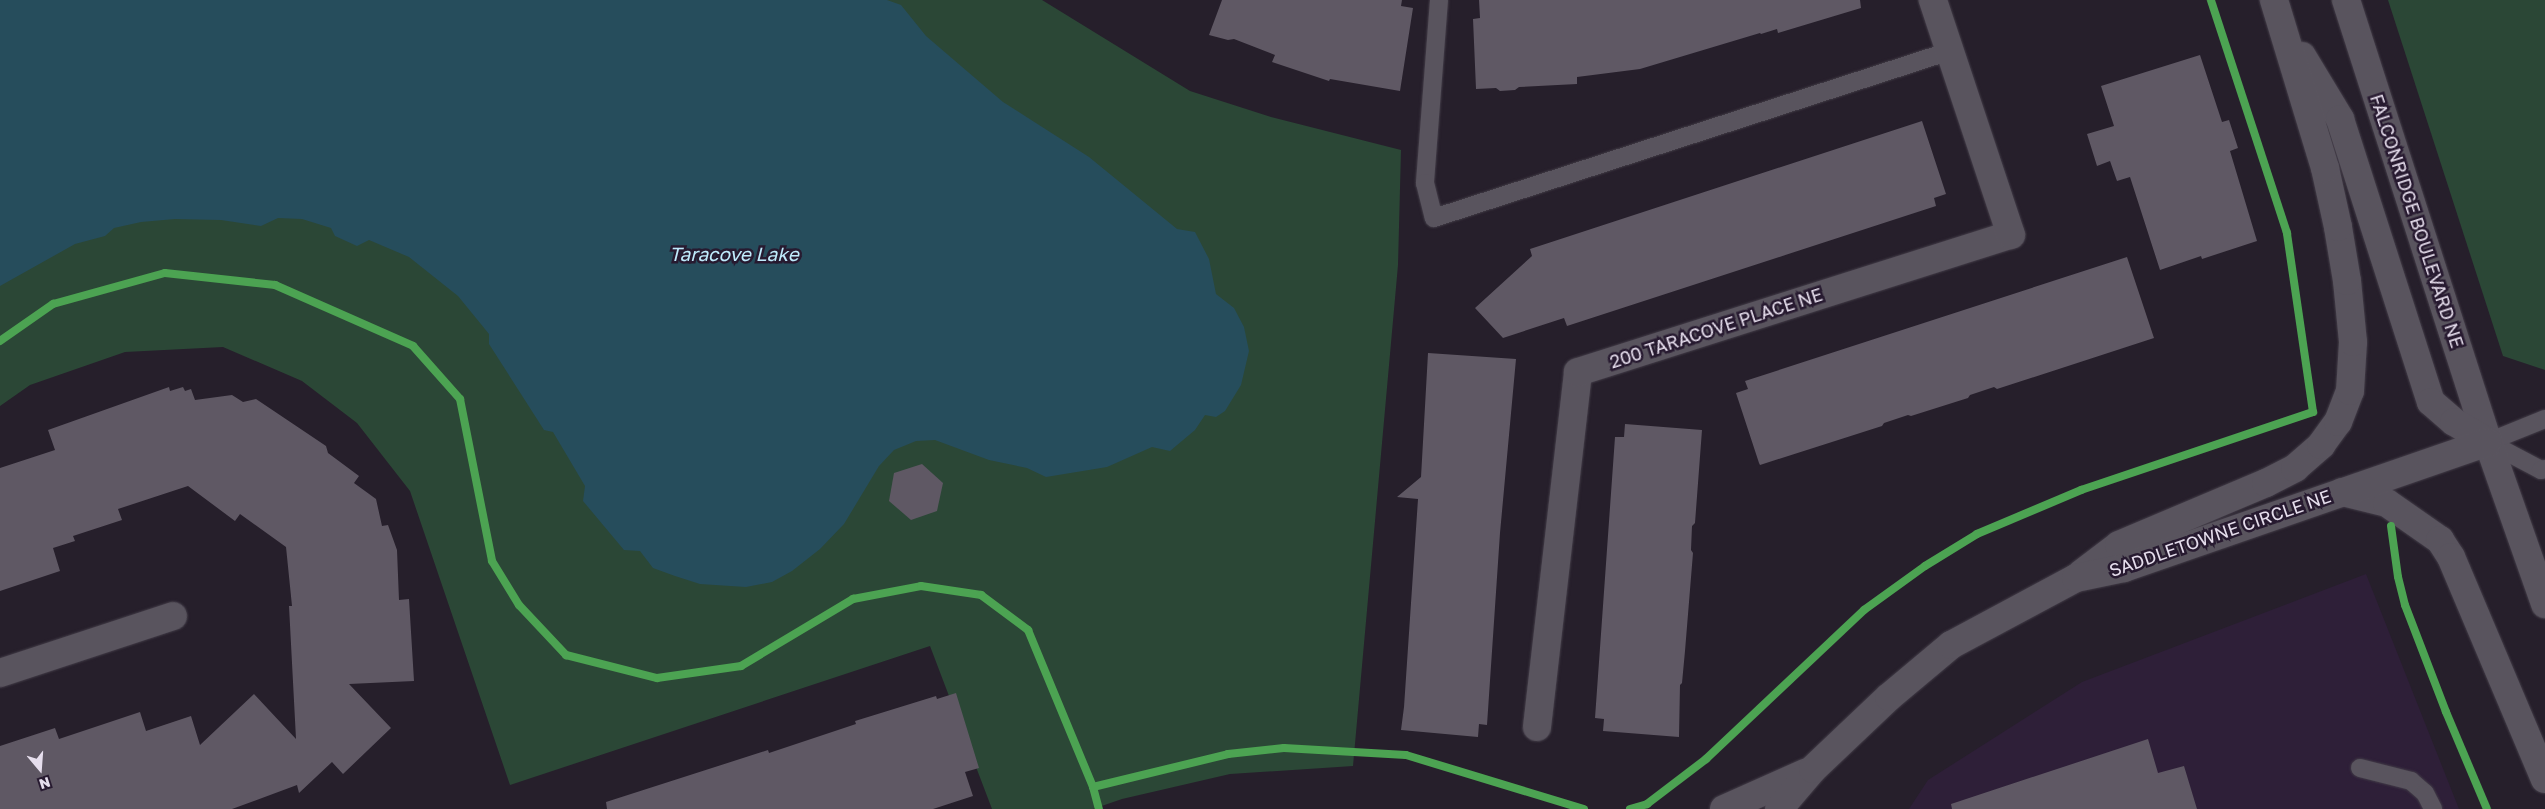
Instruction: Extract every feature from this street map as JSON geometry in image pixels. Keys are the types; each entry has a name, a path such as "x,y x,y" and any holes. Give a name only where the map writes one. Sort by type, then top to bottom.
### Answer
{"main road":[{"path":"1933,0 1950,51"},
{"name":"FALCONRIDGE BOULEVARD NE","path":"2346,0 2488,442"},
{"path":"2277,10 2340,119 2431,402 2454,422 2488,442 2545,604"},
{"path":"2076,578 2119,545 2295,468 2321,445 2338,422 2350,391 2353,342 2347,281 2338,227 2325,168 2277,10"},
{"name":"200 TARACOVE PLACE NE","path":"1537,727 1578,372 2010,235 1950,51"},
{"path":"2342,492 2488,442"},
{"name":"SADDLETOWNE CIRCLE NE","path":"1779,809 1813,769 1889,697 1951,645 2076,578 2124,568 2342,492 2386,503 2440,540 2452,557 2545,779"},
{"path":"0,673 173,616"},
{"path":"1724,809 1813,769"}],"lane":[{"path":"1439,0 1425,184 1434,218 1950,51"},
{"path":"2488,442 2545,419"},
{"path":"2488,442 2541,470 2545,469"},
{"path":"2360,768 2411,781 2425,793 2433,809"}],"shaded area":[{"path":"2366,574 2459,809 1909,809 1928,780 2082,682"}],"green space":[{"path":"0,0 1042,0 1190,91 1271,117 1401,150 1398,265 1353,766 1230,774 1122,799 1093,809 992,809 930,646 510,785 410,491 357,423 302,381 223,347 125,352 30,385 0,406"},
{"path":"2388,0 2545,0 2545,370 2503,356"}],"water":[{"name":"Taracove Lake","path":"0,0 887,0 901,5 926,36 1003,102 1089,157 1177,229 1195,232 1209,259 1216,294 1234,308 1244,327 1249,351 1241,385 1225,411 1216,417 1205,415 1195,430 1170,451 1152,447 1107,467 1046,477 1027,468 989,460 935,440 916,441 894,450 879,466 844,524 820,549 792,571 772,582 746,587 700,584 653,568 640,551 624,550 583,501 585,486 553,432 544,430 489,344 489,334 458,296 409,257 369,240 357,246 335,236 331,228 302,219 278,218 261,226 221,220 175,219 141,222 114,228 105,236 75,244 0,286"}],"building":[{"path":"1222,0 1402,0 1401,6 1413,8 1400,91 1330,79 1329,81 1272,62 1275,55 1234,39 1228,40 1209,35"},
{"path":"1479,0 1860,0 1861,8 1778,33 1777,29 1760,33 1640,69 1577,77 1577,84 1519,87 1515,90 1500,91 1496,88 1476,89 1473,19 1480,18"},
{"path":"2200,55 2222,122 2229,120 2238,148 2230,151 2257,241 2202,259 2201,256 2160,270 2130,177 2117,181 2110,161 2097,166 2087,134 2114,126 2101,86"},
{"path":"1922,121 1946,194 1934,198 1936,206 1567,326 1564,318 1503,338 1475,308 1532,256 1530,249"},
{"path":"2127,257 2154,338 1997,389 1994,387 1970,395 1968,398 1911,416 1908,415 1884,423 1882,426 1760,465 1736,393 1748,389 1745,381"},
{"path":"1428,353 1516,359 1500,533 1487,725 1479,724 1478,737 1401,730 1418,499 1397,497 1421,477"},
{"path":"169,387 170,391 183,387 185,391 191,389 195,400 232,395 243,402 256,399 326,446 328,453 359,476 354,483 376,499 382,526 388,525 397,550 399,600 409,599 414,681 349,684 391,728 343,774 332,762 299,793 297,785 232,809 0,809 0,746 55,728 59,739 140,712 146,731 191,716 200,745 254,694 296,739 289,606 292,606 286,547 240,514 235,521 188,486 118,509 122,520 73,536 75,541 53,548 60,571 0,591 0,468 55,450 48,430"},
{"path":"1625,424 1702,430 1695,523 1692,526 1691,550 1693,553 1685,651 1682,683 1680,685 1679,737 1603,731 1604,719 1595,718 1615,437 1624,437"},
{"path":"922,464 943,483 937,511 911,520 889,501 894,473"},
{"path":"956,693 979,768 965,772 973,796 933,809 607,809 606,802 768,750 769,753 856,724 855,721 936,696 937,699"},
{"path":"2148,739 2158,773 2184,766 2197,809 1952,809 1951,804"}],"cycle path":[{"path":"1630,809 1647,804 1706,759 1864,610 1925,566 1977,534 2081,490 2313,412 2287,233 2211,0"},
{"path":"0,341 53,304 165,273 275,285 413,346 460,399 492,561 519,605 566,655 657,678 741,666 853,599 921,586 981,595 1028,630 1093,787 1099,809"},
{"path":"2391,526 2398,577 2405,605 2446,712 2487,809"},
{"path":"1093,787 1228,754 1284,748 1406,755 1584,809"}]}
